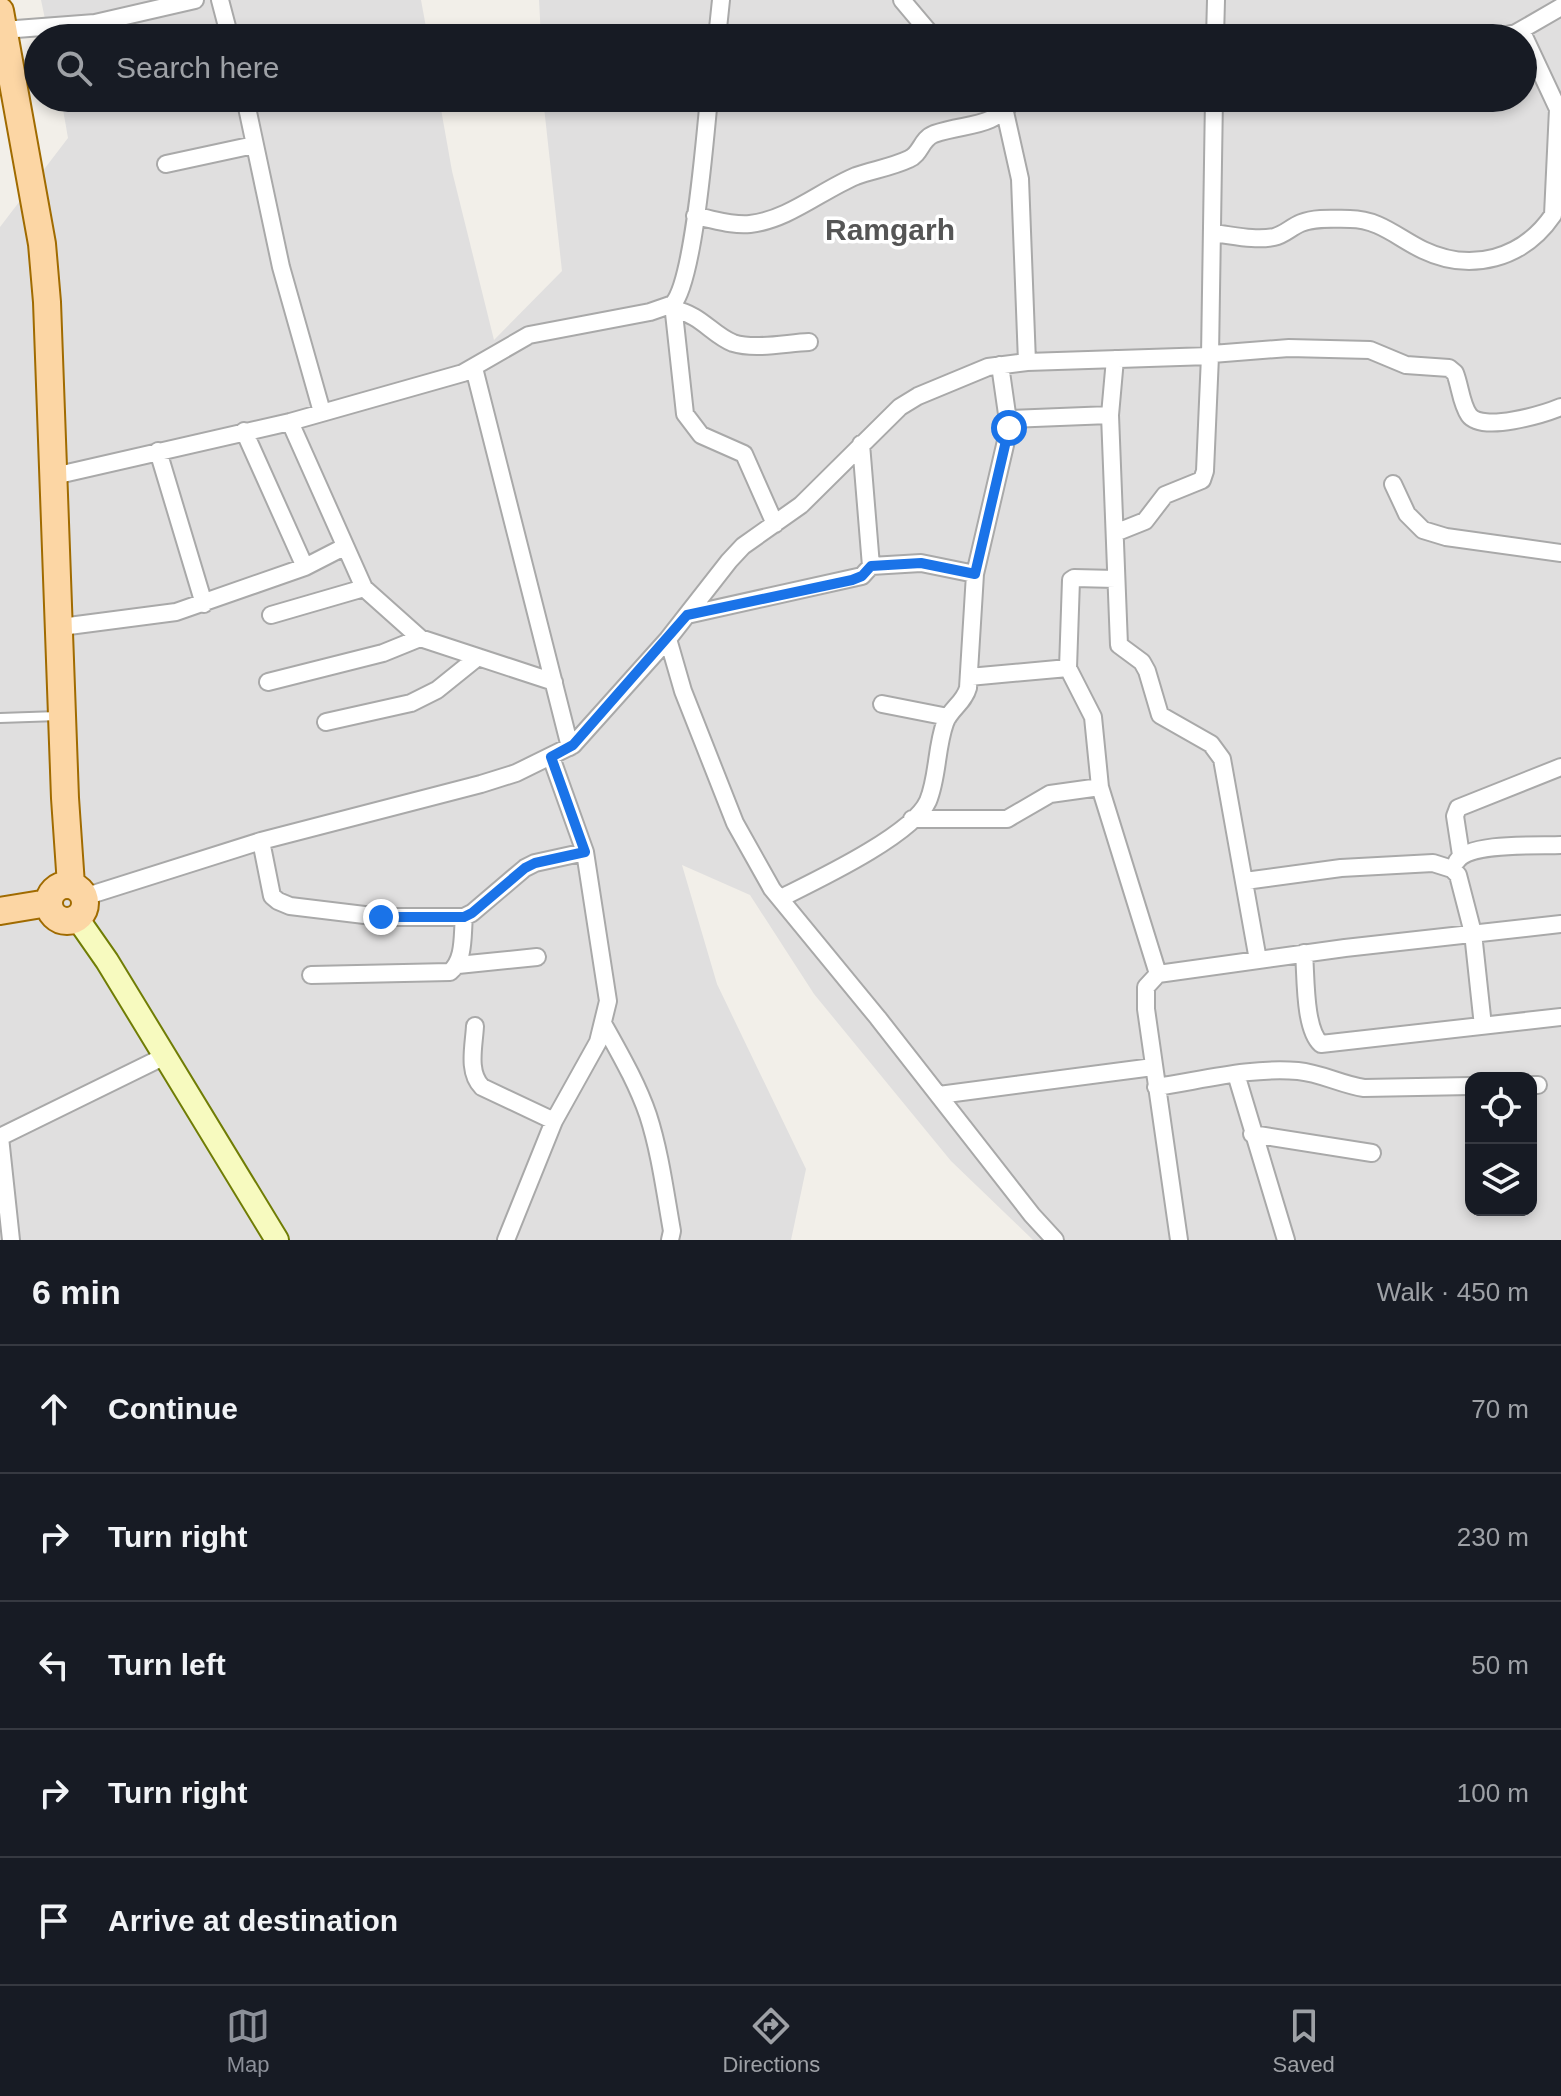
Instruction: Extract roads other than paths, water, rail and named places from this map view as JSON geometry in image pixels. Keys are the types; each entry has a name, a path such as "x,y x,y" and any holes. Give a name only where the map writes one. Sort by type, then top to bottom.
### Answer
{"main road":[{"path":"2,20 42,244 47,302 63,716 77,900 165,1056 277,1240"},
{"path":"0,911 48,903 55,917 62,921 77,900"}],"street":[{"path":"2,20 95,23 195,0"},
{"path":"220,0 226,24"},
{"path":"718,24 721,0"},
{"path":"902,0 922,24"},
{"path":"1215,24 1216,0"},
{"path":"1531,24 1561,7"},
{"path":"1212,233 1262,239 1279,236 1309,221 1354,219 1371,221 1422,250 1459,261 1510,254 1557,217 1558,109 1537,64"},
{"path":"248,112 281,267 322,412"},
{"path":"707,112 695,216 682,288 673,306 685,414 701,435 744,454 775,524"},
{"path":"695,216 741,225 780,215 858,176 912,158 924,141 934,134 978,125 1005,112 1023,207 1027,362"},
{"path":"1115,533 1145,521 1165,495 1202,480 1205,471 1211,355 1214,112"},
{"path":"166,164 254,145"},
{"path":"54,476 290,422 474,368 529,335 673,306 701,319 731,342 744,345 809,342"},
{"path":"77,900 261,841 481,784 516,773 572,746 743,546 801,505 894,412 918,396 988,367 1027,362 1211,355 1289,348 1376,351 1406,365 1449,368 1455,373 1467,413 1473,419 1488,422 1531,417 1561,407"},
{"path":"1115,359 1110,415 1119,645 1142,662 1160,715 1211,744 1222,759 1258,960"},
{"path":"781,898 864,855 912,819 929,800 948,717 966,696 975,574 1009,419 1000,365"},
{"path":"474,368 572,746"},
{"path":"1009,419 1110,415"},
{"path":"290,422 364,588 420,638 554,682"},
{"path":"244,431 305,567"},
{"path":"861,444 871,566"},
{"path":"158,451 204,604"},
{"path":"1393,484 1407,514 1423,530 1446,537 1561,553"},
{"path":"61,627 176,612 305,567 344,547"},
{"path":"687,615 852,580 862,576 871,566 921,563 975,574"},
{"path":"1116,579 1071,580 1068,668 1093,717 1100,787 1158,974"},
{"path":"271,615 364,588"},
{"path":"268,682 383,653 420,638"},
{"path":"664,642 735,823 772,889 1055,1240"},
{"path":"326,722 424,698 478,657"},
{"path":"969,677 1068,668"},
{"path":"882,704 948,717"},
{"path":"506,1240 554,1121 598,1042 608,1001 585,852 551,757"},
{"path":"1483,1026 1473,933 1459,880 1455,816 1458,808 1561,767"},
{"path":"912,819 1007,819 1050,794 1100,787"},
{"path":"261,841 272,896 278,901 290,906 372,916 464,917 525,868 585,852"},
{"path":"1245,881 1371,866 1457,862 1476,849 1561,845"},
{"path":"458,965 464,917"},
{"path":"1179,1240 1145,995 1146,987 1158,974 1304,953 1561,924"},
{"path":"1304,953 1311,1026 1321,1044 1561,1017"},
{"path":"311,975 445,973 458,965 537,957"},
{"path":"604,1025 648,1115 672,1231 670,1240"},
{"path":"475,1026 472,1068 475,1080 482,1087 554,1121"},
{"path":"11,1240 0,1137 165,1056"},
{"path":"939,1095 1153,1067"},
{"path":"1156,1087 1259,1070 1303,1071 1364,1088 1465,1086"},
{"path":"1236,1074 1286,1240"},
{"path":"1252,1134 1372,1153"}],"lane":[{"path":"0,718 63,716"}],"district":[{"name":"Ramgarh","path":"890,230"}]}
